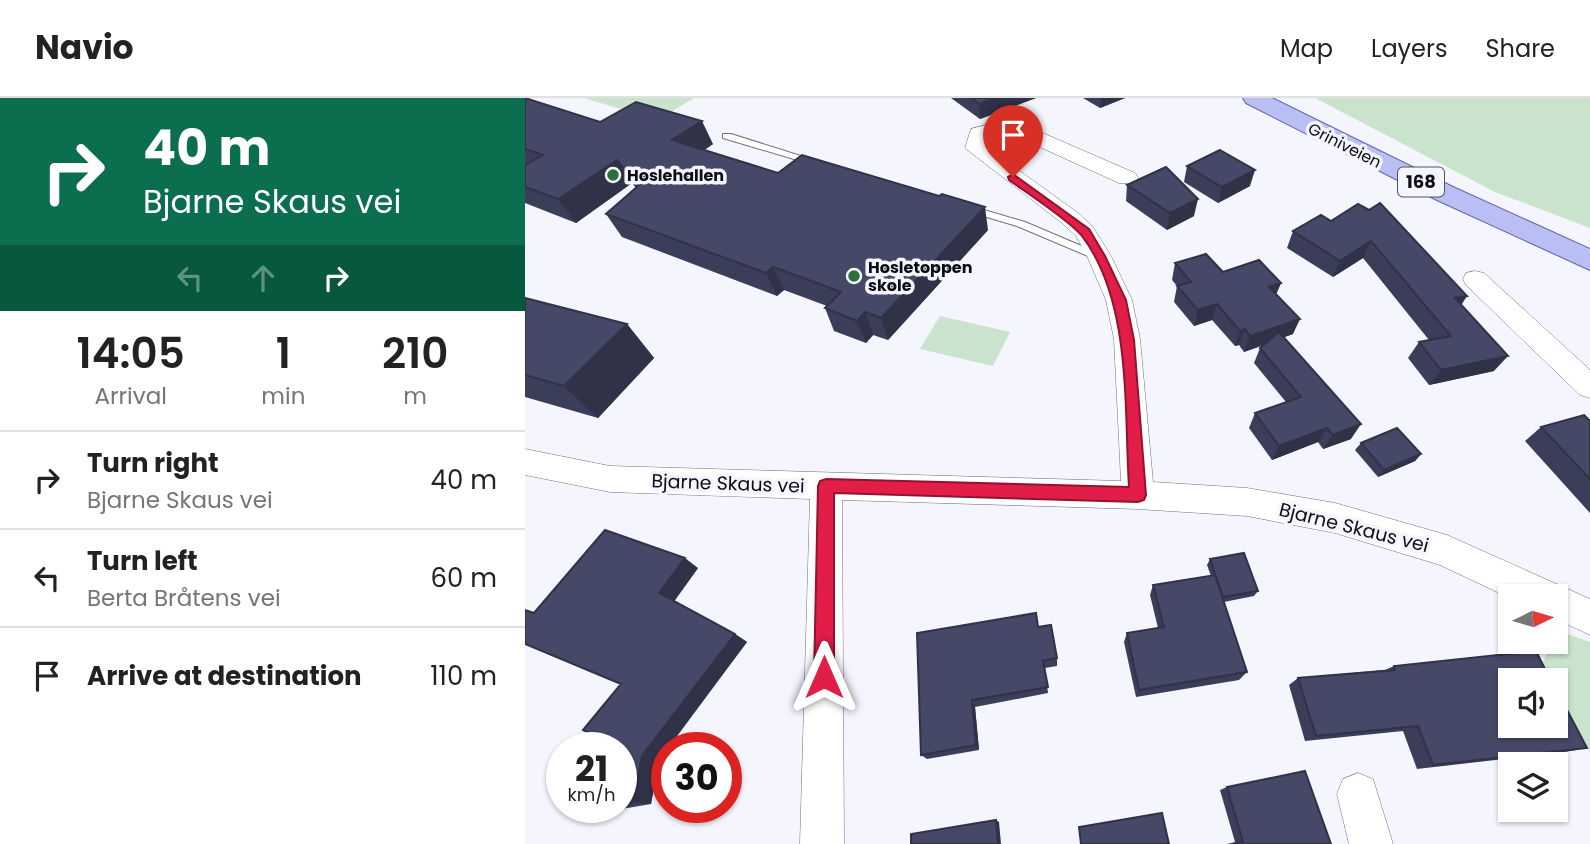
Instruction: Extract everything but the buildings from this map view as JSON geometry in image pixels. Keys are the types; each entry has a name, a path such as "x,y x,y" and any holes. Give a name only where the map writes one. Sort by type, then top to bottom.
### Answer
{"main road":[{"name":"Griniveien","path":"1254,98 1434,188 1590,260"}],"street":[{"path":"1127,178 1017,130 997,128 978,133 975,148 1085,232 1119,300 1127,340 1138,495"},
{"path":"1475,279 1590,387"},
{"name":"Bjarne Skaus vei","path":"525,462 610,479 1138,495 1247,502 1335,518 1447,551 1518,584"},
{"path":"822,844 826,486"},
{"path":"1568,607 1590,617"},
{"path":"1358,794 1371,844"}],"lane":[{"path":"727,136 834,168"},
{"path":"954,204 1021,225 1099,256"}],"green space":[{"path":"584,98 694,98 657,120"},
{"path":"1315,98 1590,98 1590,228 1495,192"},
{"path":"940,316 1010,332 993,366 920,349"},
{"path":"1568,634 1590,642 1590,752 1568,713 1568,668 1544,668 1546,654 1568,654"}],"place":[{"name":"Hoslehallen","path":"613,175"},
{"name":"Hosletoppen skole","path":"854,276"}],"route":[{"path":"824,677 826,486 1138,495 1127,340 1119,300 1085,232 1013,177"}]}
